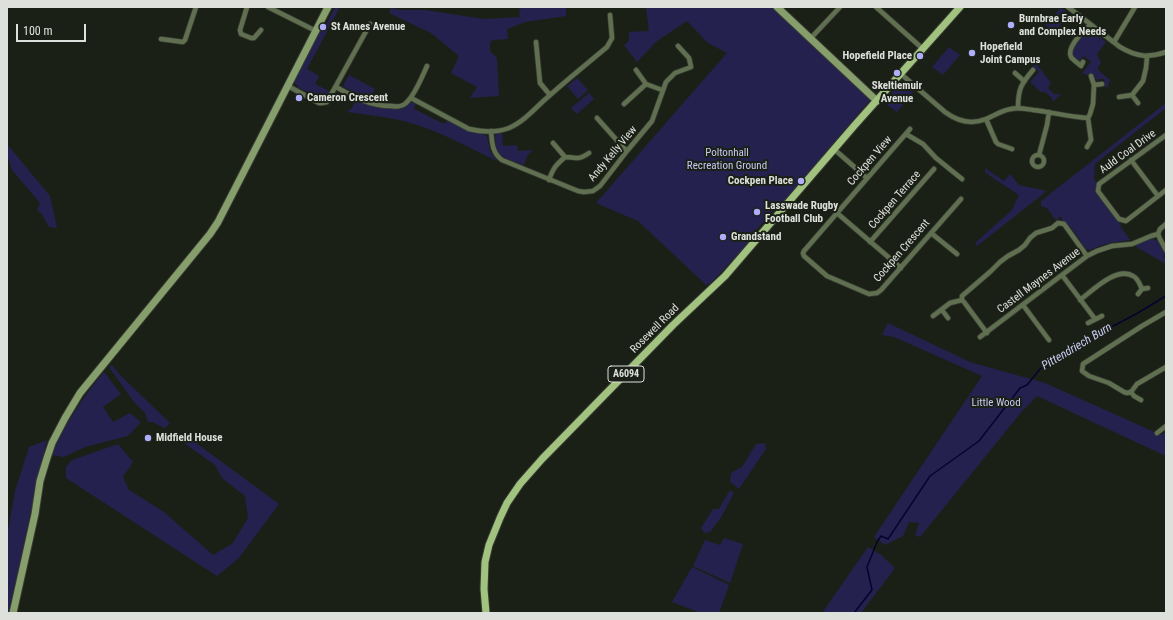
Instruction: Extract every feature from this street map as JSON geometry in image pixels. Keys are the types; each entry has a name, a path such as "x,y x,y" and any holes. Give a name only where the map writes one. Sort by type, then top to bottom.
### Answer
{"main road":[{"name":"A6094","path":"877,101 960,7"},
{"name":"Rosewell Road","path":"486,613 484,582 485,562 489,545 503,510 520,484 547,454 662,336 725,276 877,101"}],"street":[{"path":"161,40 183,42 196,7"},
{"path":"247,7 240,30 241,34 254,38 261,30"},
{"path":"268,7 316,31"},
{"path":"13,613 35,514 40,481 52,443 64,418 80,393 210,234 218,222 328,7"},
{"path":"778,7 877,101"},
{"path":"810,39 840,7"},
{"path":"876,7 924,49"},
{"path":"1068,7 1129,52 1147,56 1166,52"},
{"path":"1114,42 1135,7"},
{"path":"411,98 469,128 480,131 505,129 518,124 607,47 612,38 610,15"},
{"path":"288,86 322,103 327,102 370,24"},
{"path":"1083,62 1081,66 1072,58 1070,52 1072,45 1090,24"},
{"path":"536,42 540,83 550,95"},
{"name":"Andy Kelly View","path":"491,131 494,150 498,157 502,160 578,191 593,191 600,186 652,121 666,82 675,73 691,67 689,58 678,46"},
{"path":"1119,97 1132,94 1144,79 1147,56"},
{"path":"336,87 368,103 400,106 404,105 411,98 427,66"},
{"path":"636,70 646,84 662,90"},
{"path":"1018,108 1018,97 1021,86 1033,70"},
{"path":"1015,73 1024,81"},
{"path":"901,74 951,117 964,121 972,122 986,119 1000,112 1018,108 1088,118"},
{"path":"1087,147 1093,140 1088,118 1093,104 1094,85 1091,76"},
{"path":"624,104 646,84"},
{"path":"1094,85 1102,84"},
{"path":"1132,94 1138,103"},
{"path":"1039,155 1049,112"},
{"path":"597,118 627,151"},
{"path":"986,119 996,142 1012,150"},
{"path":"608,131 613,128"},
{"name":"Cockpen View","path":"828,276 804,256 804,251 910,129"},
{"path":"906,134 923,144 936,158 962,179"},
{"name":"Auld Coal Drive","path":"1158,196 1126,221 1119,220 1098,191 1099,184 1166,135"},
{"path":"552,143 565,157 576,159 589,153"},
{"path":"835,150 867,178"},
{"path":"549,180 556,164 565,157"},
{"path":"1131,160 1158,196 1166,190"},
{"name":"Cockpen Terrace","path":"870,242 934,169"},
{"name":"Cockpen Crescent","path":"828,276 869,294 874,294 881,290 961,199"},
{"path":"837,213 900,268"},
{"path":"962,300 962,296 964,294 1000,262 1025,245 1036,233 1052,228 1058,223 1064,224 1087,256"},
{"path":"1166,224 1158,234 1166,250"},
{"path":"931,233 957,254"},
{"name":"Castell Maynes Avenue","path":"980,337 1087,256 1112,246 1132,244 1158,234"},
{"path":"1080,300 1112,276 1122,273 1134,276 1142,289"},
{"path":"1062,275 1095,320"},
{"path":"1138,294 1142,289 1148,288"},
{"path":"933,316 950,303 962,300"},
{"path":"962,300 987,332"},
{"path":"1023,305 1049,340"},
{"path":"942,310 948,318"},
{"path":"1141,400 1109,383 1085,374 1082,367 1085,361 1166,312"},
{"path":"1088,323 1102,316"},
{"path":"1129,393 1137,384 1166,367"},
{"path":"1157,433 1166,426"}],"green space":[{"path":"335,7 340,7 307,69 319,76 315,84 329,91 327,98 323,99 299,88 295,83 295,78 312,42 325,27"},
{"path":"526,7 566,7 566,16 525,22 507,29 508,39 493,40 490,42 490,51 497,58 499,96 470,98 477,87 451,73 459,56 431,33 389,13 391,8 400,10 425,10 484,19 520,17 519,9"},
{"name":"Poltonhall Recreation Ground","path":"646,7 772,7 870,100 779,207 777,207 749,238 752,239 710,284 708,283 706,286 638,221 596,203 727,53 708,43 687,21 657,41 637,62 624,45 629,41 629,32 649,31"},
{"path":"1061,8 1067,12 1055,35 1045,24"},
{"path":"1089,30 1092,30 1106,42 1097,54 1101,63 1097,69 1110,80 1108,87 1104,87 1104,79 1098,79 1098,82 1093,74 1089,74 1089,76 1082,73 1091,62 1084,56 1080,61 1073,54 1075,45"},
{"path":"949,47 960,55 943,75 932,67"},
{"path":"1036,63 1051,83 1048,88 1054,94 1061,94 1053,102 1052,98 1045,92 1041,92 1030,82 1039,72 1033,66"},
{"path":"349,75 375,89 369,100 343,86"},
{"path":"577,78 588,90 578,99 567,86"},
{"path":"898,86 906,86 913,92 897,112 887,105 891,100 888,97"},
{"path":"589,93 594,99 577,114 571,108"},
{"path":"356,100 366,104 391,109 402,108 410,103 416,103 414,109 444,124 449,120 487,136 490,151 497,161 422,126 396,119 347,112 352,108"},
{"path":"1166,103 1166,108 1095,165 1094,179 1097,183 1095,191 1121,224 1120,226 1130,240 1110,243 1090,250 1086,249 1072,229 1062,221 1062,217 1058,217 1057,222 1047,208 1041,206 1041,201"},
{"path":"500,132 502,132 503,146 517,145 518,151 533,150 527,156 524,165 506,158 498,152 495,136 500,134"},
{"path":"7,144 50,196 57,228 49,227 41,213 37,210 40,203 12,170 9,160 7,159"},
{"path":"985,168 1004,181 1010,174 1019,185 1047,191 977,246 975,243 1012,210 1019,195 987,174 985,172"},
{"path":"1150,239 1158,241 1162,246 1166,254 1163,256 1166,260 1166,264 1135,245"},
{"name":"Little Wood","path":"888,323 970,362 1045,383 1161,435 1166,432 1166,456 1037,396 1023,410 920,537 915,535 919,523 909,522 903,536 885,545 874,537 982,376 894,337 882,335"},
{"path":"112,365 119,374 170,423 165,428 152,422 148,422 145,413 134,402 109,367"},
{"path":"104,372 121,394 103,407 113,422 130,413 141,422 128,436 85,447 64,457 52,455 62,433 74,413 87,393"},
{"path":"188,437 279,504 239,558 217,576 66,478 66,467 72,460 118,444 133,462 123,477 129,490 164,512 213,555 233,543 248,518 245,496 222,478 215,465 184,443"},
{"path":"47,440 9,613 7,613 7,537 15,491 29,447"},
{"path":"765,443 766,449 739,489 730,482 731,473 742,467 756,444"},
{"path":"730,490 734,493 720,519 710,532 704,533 701,528 713,509 719,509"},
{"path":"724,538 743,544 730,583 693,566 705,540 720,545"},
{"path":"868,547 880,554 895,568 861,613 822,613"},
{"path":"692,567 729,585 719,613 701,613 672,602"}],"waterway":[{"name":"Pittendriech Burn","path":"854,613 872,590 867,567 877,542 881,536 888,539 930,476 979,441 1020,388 1027,385 1040,369 1044,366 1048,367 1055,363 1068,350 1136,314 1166,296"}],"place":[{"name":"Burnbrae Early and Complex Needs","path":"1011,25"},
{"name":"St Annes Avenue","path":"323,27"},
{"name":"Hopefield Joint Campus","path":"972,53"},
{"name":"Hopefield Place","path":"920,56"},
{"name":"Skeltiemuir Avenue","path":"897,73"},
{"name":"Cameron Crescent","path":"299,98"},
{"name":"Cockpen Place","path":"801,181"},
{"name":"Lasswade Rugby Football Club","path":"757,212"},
{"name":"Grandstand","path":"723,237"},
{"name":"Midfield House","path":"148,438"}]}
